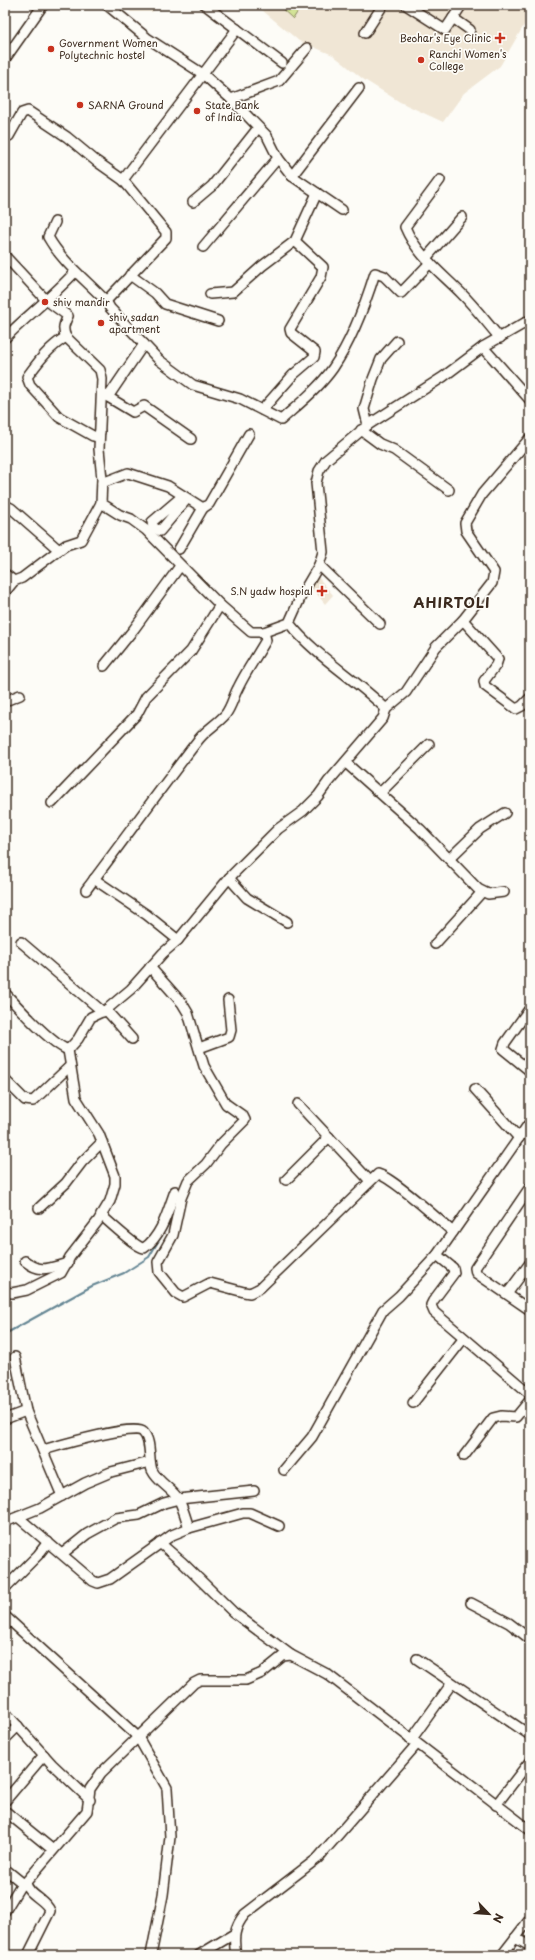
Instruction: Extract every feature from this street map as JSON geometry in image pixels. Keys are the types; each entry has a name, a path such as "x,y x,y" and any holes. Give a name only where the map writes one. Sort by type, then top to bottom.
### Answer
{"street":[{"path":"5,59 43,5"},
{"path":"108,5 147,38 203,74 231,99 267,136 278,158 292,176 342,210"},
{"path":"205,5 282,62"},
{"path":"365,33 383,5"},
{"path":"406,5 445,30 461,6"},
{"path":"453,18 470,30"},
{"path":"123,180 237,29"},
{"path":"231,99 279,81 307,48"},
{"path":"292,176 359,88"},
{"path":"5,137 9,136 22,113 28,111 35,114 67,137 96,162 123,180 166,232 166,238 106,301"},
{"path":"193,202 212,186 258,128"},
{"path":"203,247 278,158"},
{"path":"440,180 405,227 409,238 428,260 462,294 500,338"},
{"path":"210,294 233,292 262,266 295,241 317,193"},
{"path":"55,222 48,237 75,272 106,301 110,308 159,360 193,385 224,393 281,420 308,396 332,369 341,355 365,303 375,272 384,276 401,293 462,217"},
{"path":"262,410 288,380 314,357 315,354 315,352 291,333 290,329 321,277 323,267 295,241"},
{"path":"5,256 46,300 68,316 63,332 66,338 100,370 106,395 100,432 102,482 101,503 81,540 66,545 22,578 14,581 5,592"},
{"path":"5,338 36,307 46,300 75,272"},
{"path":"130,275 155,293 165,304 218,321"},
{"path":"101,503 120,515 131,519 146,530 220,605 251,632 264,632 289,623 302,594 319,565 323,552 316,483 319,470 326,460 364,427 443,378 483,347 530,320"},
{"path":"66,338 57,342 44,355 27,377 30,384 59,417 93,436 96,437 100,432"},
{"path":"397,341 381,360 373,379 364,408 364,427 380,444 394,450 449,490"},
{"path":"106,395 144,344"},
{"path":"483,347 528,394"},
{"path":"106,395 133,412 144,406 191,439"},
{"path":"179,549 203,508 209,504 249,434"},
{"path":"5,1292 12,1293 27,1290 61,1273 70,1257 110,1201 115,1184 114,1176 99,1134 76,1098 68,1050 78,1039 91,1017 104,1011 140,980 150,967 178,940 228,878 278,829 303,811 318,796 328,782 346,763 383,718 386,709 406,692 436,647 463,620 492,583 494,578 492,568 466,531 464,526 466,518 482,494 530,438"},
{"path":"102,482 128,474 168,486 203,508"},
{"path":"5,505 59,550"},
{"path":"319,565 380,624"},
{"path":"104,666 134,629 180,566"},
{"path":"5,574 14,581"},
{"path":"52,803 137,714 146,697 191,651 220,605"},
{"path":"463,620 498,659 496,665 484,681 485,686 516,709 522,706 530,698"},
{"path":"289,623 319,652 386,709"},
{"path":"86,890 148,805 164,787 199,739 225,715 232,704 237,688 266,640 264,632"},
{"path":"5,701 20,695"},
{"path":"380,793 429,744"},
{"path":"346,763 420,829 482,892 488,894 504,892"},
{"path":"449,859 480,830 505,813"},
{"path":"228,878 247,898 287,922"},
{"path":"94,879 147,915 178,940"},
{"path":"435,944 482,892"},
{"path":"21,942 104,1011 132,1039"},
{"path":"150,967 182,1003 188,1013 204,1066 223,1100 243,1116 245,1120 221,1144 206,1164 193,1175 183,1192 173,1235 158,1262 159,1272 176,1293 187,1296 210,1283 250,1293 260,1288 378,1174 383,1175 453,1232"},
{"path":"5,993 34,1024 57,1044 68,1050"},
{"path":"199,1048 229,1037 231,1030 228,1000"},
{"path":"530,1008 505,1043 503,1049 530,1071"},
{"path":"5,1080 25,1100 33,1101 70,1066"},
{"path":"475,1089 519,1138"},
{"path":"298,1104 370,1181"},
{"path":"284,1470 312,1438 383,1310 399,1296 437,1255 530,1122"},
{"path":"286,1180 329,1137"},
{"path":"39,1208 66,1183 82,1162 102,1142"},
{"path":"530,1187 475,1268 476,1273 530,1310"},
{"path":"101,1215 123,1232 137,1246 144,1248 154,1240 160,1229 175,1191"},
{"path":"437,1255 453,1268 454,1273 431,1305 434,1312 530,1394"},
{"path":"25,1261 38,1270 68,1263"},
{"path":"507,1294 530,1263"},
{"path":"413,1403 464,1338"},
{"path":"15,1357 26,1411 62,1496"},
{"path":"464,1456 493,1418 501,1416 516,1417 530,1400"},
{"path":"5,1419 26,1411"},
{"path":"43,1450 135,1429 144,1432 150,1462 155,1475 179,1499 189,1528"},
{"path":"5,1522 111,1472 150,1462"},
{"path":"62,1554 87,1534 116,1518 139,1515 164,1503 179,1499 254,1491"},
{"path":"18,1516 93,1581 102,1582 160,1543 189,1528 243,1513 254,1515 279,1526"},
{"path":"5,1588 29,1565 48,1542"},
{"path":"160,1543 184,1563 233,1612 291,1655 327,1674 530,1830"},
{"path":"471,1604 509,1624 530,1639"},
{"path":"5,1616 138,1737 167,1788 170,1836 164,1895 151,1955"},
{"path":"5,1911 28,1879 87,1811 90,1800 90,1790 93,1782 194,1683 200,1680 246,1680 262,1672 283,1656 291,1655"},
{"path":"418,1659 530,1735"},
{"path":"236,1955 234,1934 238,1923 245,1914 300,1873 327,1849 414,1742 452,1683"},
{"path":"5,1712 44,1755 90,1800"},
{"path":"5,1739 18,1726"},
{"path":"5,1801 44,1755"},
{"path":"496,1805 530,1761"},
{"path":"5,1810 54,1850"},
{"path":"5,1869 47,1906 50,1911 28,1955"},
{"path":"502,1955 530,1920"},
{"path":"199,1955 234,1934"},
{"path":"515,1938 530,1946"}],"shaded area":[{"path":"124,5 157,5 152,12 131,12"},
{"name":"Ranchi Women's College","path":"256,5 518,5 530,15 500,66 464,93 443,122 400,102 363,79 333,55 299,41"},
{"name":"S.N yadw hospial","path":"318,577 333,595 325,604 311,587"}],"green space":[{"path":"278,5 302,5 293,19"}],"waterway":[{"path":"5,1334 92,1286 124,1273 149,1257 169,1223"}],"place":[{"name":"Beohar's Eye Clinic","path":"500,38"},
{"name":"Government Women Polytechnic hostel","path":"51,49"},
{"name":"Ranchi Women's College","path":"421,60"},
{"name":"SARNA Ground","path":"80,105"},
{"name":"State Bank of India","path":"197,111"},
{"name":"shiv mandir","path":"45,302"},
{"name":"shiv sadan apartment","path":"101,323"},
{"name":"S.N yadw hospial","path":"322,591"}],"district":[{"name":"AHIRTOLI","path":"452,603"}]}
